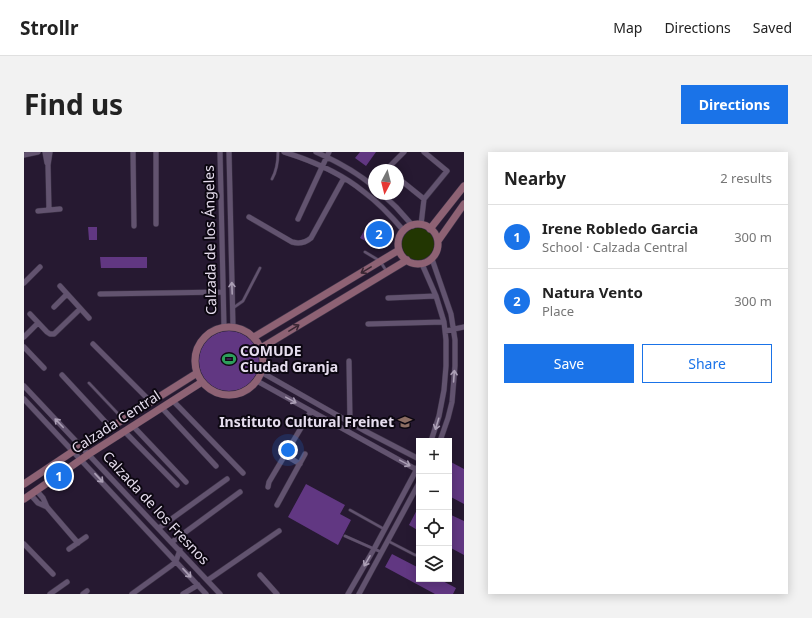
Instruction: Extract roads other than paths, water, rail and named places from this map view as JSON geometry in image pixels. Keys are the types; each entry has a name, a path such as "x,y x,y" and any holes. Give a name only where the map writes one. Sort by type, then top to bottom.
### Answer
{"street":[{"path":"24,155 38,152"},
{"path":"45,152 48,165"},
{"path":"49,210 48,165 50,152"},
{"path":"133,152 134,226"},
{"path":"156,152 156,224"},
{"name":"Calzada de los Ángeles","path":"220,152 224,327"},
{"name":"Calzada de los Ángeles","path":"228,152 233,327"},
{"path":"284,152 323,166 344,178 364,192 404,231"},
{"path":"316,152 328,154 368,182"},
{"path":"392,164 404,152"},
{"path":"421,225 424,199 447,171 424,152"},
{"path":"298,219 328,154"},
{"path":"249,217 292,242 305,242 311,238 344,178"},
{"path":"404,183 424,199"},
{"path":"430,229 464,186"},
{"path":"364,192 368,189"},
{"path":"388,200 413,226"},
{"path":"438,241 464,204"},
{"path":"38,211 60,209"},
{"path":"421,225 430,229 434,232 438,241 436,254 432,259 422,264 411,263 402,256 399,250 400,237 404,231 413,226 421,225"},
{"path":"254,337 399,250"},
{"path":"432,259 451,314 455,340 455,366 452,402 441,438"},
{"path":"261,348 407,260"},
{"path":"422,264 436,296 444,322 445,331 446,366 442,400 432,438"},
{"path":"24,283 40,267"},
{"path":"60,286 89,318"},
{"path":"100,294 223,292"},
{"path":"54,307 67,294"},
{"path":"388,298 436,296"},
{"path":"30,314 47,332 54,334 80,309"},
{"path":"368,324 444,322"},
{"path":"24,337 38,323"},
{"path":"233,327 245,330 254,337 261,348 263,360 261,372 257,381 252,386 240,393 226,395 213,391 202,382 197,374 195,356 199,344 208,334 216,329 233,327"},
{"path":"445,331 464,327"},
{"path":"93,344 151,402"},
{"path":"25,351 44,368"},
{"path":"349,361 350,422"},
{"path":"261,372 365,431 416,457"},
{"name":"Calzada Central","path":"24,484 197,374"},
{"path":"62,375 111,428"},
{"path":"257,381 361,439 416,467"},
{"name":"Calzada Central","path":"30,494 89,454 202,382"},
{"name":"Calzada de los Fresnos","path":"24,386 220,594"},
{"name":"Calzada de los Fresnos","path":"24,399 206,594"},
{"path":"442,400 452,402"},
{"path":"173,401 242,473"},
{"path":"162,408 216,466"},
{"path":"268,487 269,482 311,411"},
{"path":"133,426 186,482"},
{"path":"361,439 365,431"},
{"path":"125,432 177,486"},
{"path":"278,505 305,454"},
{"path":"285,455 300,464"},
{"path":"348,594 416,472"},
{"path":"159,528 227,479"},
{"path":"359,594 416,489"},
{"path":"172,542 240,492"},
{"path":"30,494 38,503 46,507 78,543"},
{"path":"397,508 404,512"},
{"path":"208,580 279,531"},
{"path":"69,549 86,537"},
{"path":"24,544 53,574"},
{"path":"132,594 172,565 176,561 180,550"},
{"path":"260,575 277,594"},
{"path":"50,594 67,582"},
{"path":"183,594 198,585"}],"lane":[{"path":"272,179 278,165 278,152"},
{"path":"365,252 380,261 387,272"},
{"path":"233,308 243,301 260,268"},
{"path":"89,383 123,420"},
{"path":"350,510 385,529"},
{"path":"345,536 382,553"},
{"path":"388,541 416,555"}],"place":[{"name":"Natura Vento","path":"379,234"},
{"name":"COMUDE Ciudad Granja","path":"229,359"},
{"name":"Instituto Cultural Freinet","path":"405,422"},
{"name":"Irene Robledo Garcia","path":"59,476"}]}
